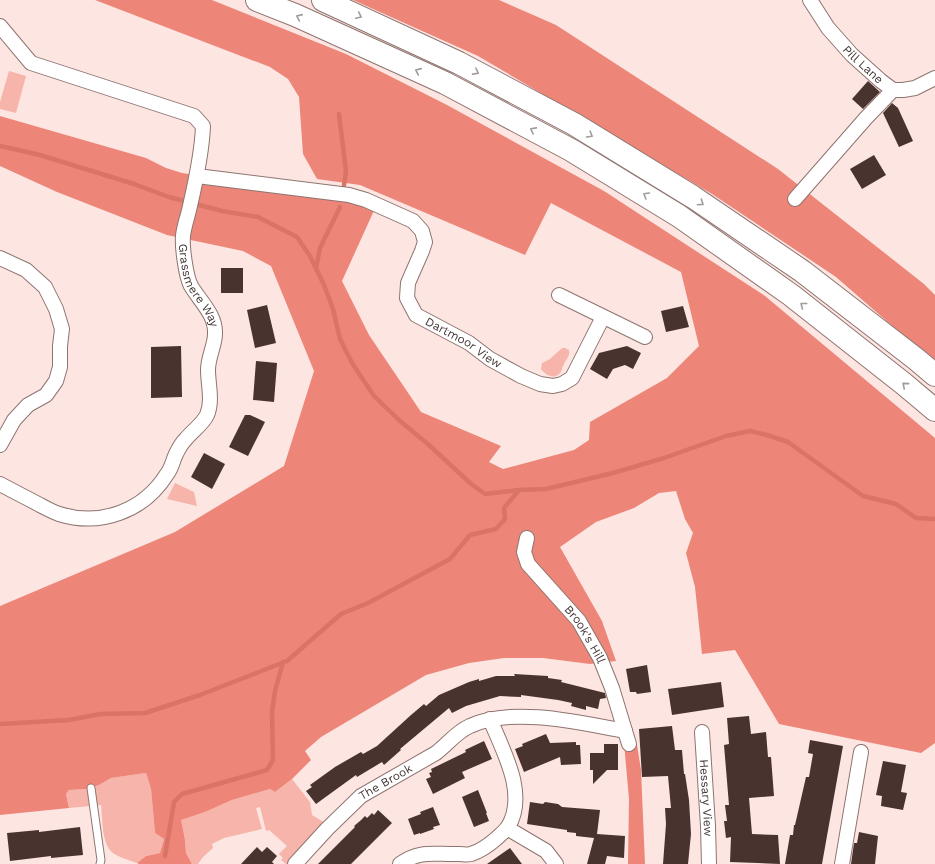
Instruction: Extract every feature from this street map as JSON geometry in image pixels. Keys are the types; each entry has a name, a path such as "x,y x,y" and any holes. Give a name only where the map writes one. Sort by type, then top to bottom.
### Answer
{"highway":[{"path":"257,0 295,15 445,83 571,150 679,216 791,295 935,410"},
{"path":"323,0 459,63 574,124 693,197 802,271 935,375"}],"street":[{"name":"Pill Lane","path":"810,0 828,28 852,55 893,90 915,88 935,78"},
{"name":"Grassmere Way","path":"0,26 31,63 194,116 203,126 203,144 194,192 183,236 185,266 191,285 208,308 213,321 215,334 208,368 210,403 207,415 198,428 184,440 168,473 159,486 142,502 112,516 80,518 58,514 0,484"},
{"path":"795,199 866,118 893,90"},
{"name":"Dartmoor View","path":"197,176 349,194 413,221 422,231 425,242 408,282 407,298 416,315 469,343 490,359 540,384 553,386 562,384 572,378 603,317"},
{"path":"0,258 26,270 45,287 56,309 62,329 60,367 56,381 46,395 28,405 14,420 0,444"},
{"path":"559,295 645,337"},
{"name":"Brook's Hill","path":"527,538 524,552 528,564 578,621 600,658 612,688 627,737"},
{"name":"The Brook","path":"295,864 327,829 361,796 436,753 457,734 470,725 512,717 540,717 565,720 627,737"},
{"path":"400,864 414,856 432,853 471,854 487,847 507,828 512,817 515,795 512,773 490,720"},
{"name":"Hessary View","path":"701,732 708,826 709,864"},
{"path":"842,864 861,752"},
{"path":"507,828 546,851 556,864"}],"lane":[{"path":"91,788 101,860 100,864"}],"shaded area":[{"path":"95,0 212,0 346,54 447,105 604,191 765,296 935,438 935,743 921,753 779,724 735,650 702,654 695,587 686,553 693,533 685,519 676,491 659,493 634,508 596,522 560,547 602,621 616,661 590,664 543,658 504,658 469,663 426,675 321,737 305,751 311,760 292,779 275,792 270,789 232,800 205,812 181,820 186,853 192,864 137,863 146,856 160,853 164,839 155,833 151,789 146,773 111,778 99,785 87,789 69,790 66,794 69,808 0,815 0,606 175,532 284,466 314,371 271,266 243,251 167,235 57,192 0,166 0,116 146,158 166,168 182,173 377,204 342,281 369,335 421,412 501,446 489,462 503,469 574,450 589,440 590,422 667,378 699,346 681,272 551,203 525,255 360,185 317,179 303,154 299,97 288,79 270,67"},
{"path":"353,0 499,0 556,25 778,169 924,284 935,295 935,363 836,277 712,194 478,56"},
{"path":"9,71 26,76 16,113 0,109 0,102"},
{"path":"562,348 569,350 569,352 561,372 555,376 547,375 541,369 542,363 550,359"},
{"path":"175,483 194,492 197,506 167,499"},
{"path":"624,743 635,743 637,745 641,770 645,864 628,864 629,799"},
{"path":"146,773 151,789 155,833 164,839 160,853 146,856 137,863 113,853 109,849 104,837 101,805 69,808 66,794 69,790 87,789 99,785 111,778"},
{"path":"292,779 310,802 312,815 330,826 295,864 286,864 281,860 283,858 279,854 287,846 269,830 266,831 260,807 256,808 262,829 224,838 212,844 213,848 198,864 192,864 186,853 185,840 180,820 205,812 232,800 270,789 275,792"}],"building":[{"path":"868,81 880,92 863,109 852,99"},
{"path":"892,103 898,108 913,141 899,147 883,113"},
{"path":"874,155 886,175 862,189 850,169"},
{"path":"221,268 243,268 243,293 221,293"},
{"path":"267,305 276,343 255,348 247,310"},
{"path":"683,306 689,327 666,332 661,311"},
{"path":"181,346 182,397 151,398 151,347"},
{"path":"627,346 641,353 633,369 625,365 613,369 607,379 590,369 599,353"},
{"path":"256,361 277,363 274,402 253,400"},
{"path":"245,415 250,415 265,422 248,456 229,447"},
{"path":"204,453 225,464 212,489 191,477"},
{"path":"647,665 651,692 637,694 636,692 630,692 626,669"},
{"path":"514,674 548,676 548,678 562,680 561,682 605,693 606,698 600,699 598,709 586,706 586,710 571,706 572,703 521,695 521,697 500,696 466,706 452,713 449,708 400,749 401,750 384,765 382,762 357,777 356,775 316,804 306,791 312,787 310,785 335,767 361,752 363,754 377,746 424,704 426,706 439,695 479,679 479,681 496,676 515,676"},
{"path":"721,682 724,707 672,715 668,689"},
{"path":"749,716 751,734 766,732 768,757 771,757 774,796 749,798 752,834 778,835 780,864 730,862 731,837 726,838 724,821 727,821 725,805 729,805 724,745 729,744 727,718"},
{"path":"672,726 675,750 682,750 684,774 689,800 691,834 688,864 663,864 666,824 665,808 671,808 668,776 642,777 639,729"},
{"path":"546,734 550,743 576,742 576,745 580,745 581,764 561,765 560,757 524,772 515,749 523,746 522,744"},
{"path":"810,740 843,746 822,864 785,864 790,835 793,835 794,825 806,777 809,777 813,754 808,753"},
{"path":"484,741 492,759 462,772 465,778 433,794 426,779 431,777 429,773 432,772 431,769 466,752 465,750"},
{"path":"604,744 618,744 618,770 607,770 593,784 593,770 590,770 590,753 604,753"},
{"path":"883,761 906,765 901,792 907,793 903,810 881,806 882,796 876,795"},
{"path":"478,790 489,821 474,827 462,797"},
{"path":"530,802 543,804 545,802 558,804 562,807 600,810 597,834 625,836 624,858 607,856 605,864 587,864 594,838 576,836 576,833 567,832 567,830 527,824"},
{"path":"433,807 440,825 433,827 434,829 414,835 408,819"},
{"path":"378,810 392,823 351,864 318,864 365,816 367,818 372,813 374,815"},
{"path":"80,827 83,855 51,858 51,856 10,861 7,833 39,830 39,832"},
{"path":"859,832 878,836 875,864 851,864 854,843 857,843"},
{"path":"257,847 262,852 267,847 277,856 272,862 274,864 241,864"},
{"path":"510,848 522,864 487,864"}],"waterway":[{"path":"339,114 346,171 344,185"},
{"path":"0,146 40,155 134,184 169,197 222,211 258,217 297,237 310,256 324,285 333,309 340,339 352,363 374,396 470,483 485,494 519,490"},
{"path":"316,268 320,248 340,207"},
{"path":"0,724 69,720 100,714 145,713 200,695 287,661 341,614 368,603 450,559 470,535 496,529 505,519 504,508 519,490 546,489 613,473 664,458 726,436 750,431 788,442 863,496 896,504 916,518 935,519"},
{"path":"165,856 174,802 182,794 267,770 273,760 272,712 275,691 283,662"}]}
